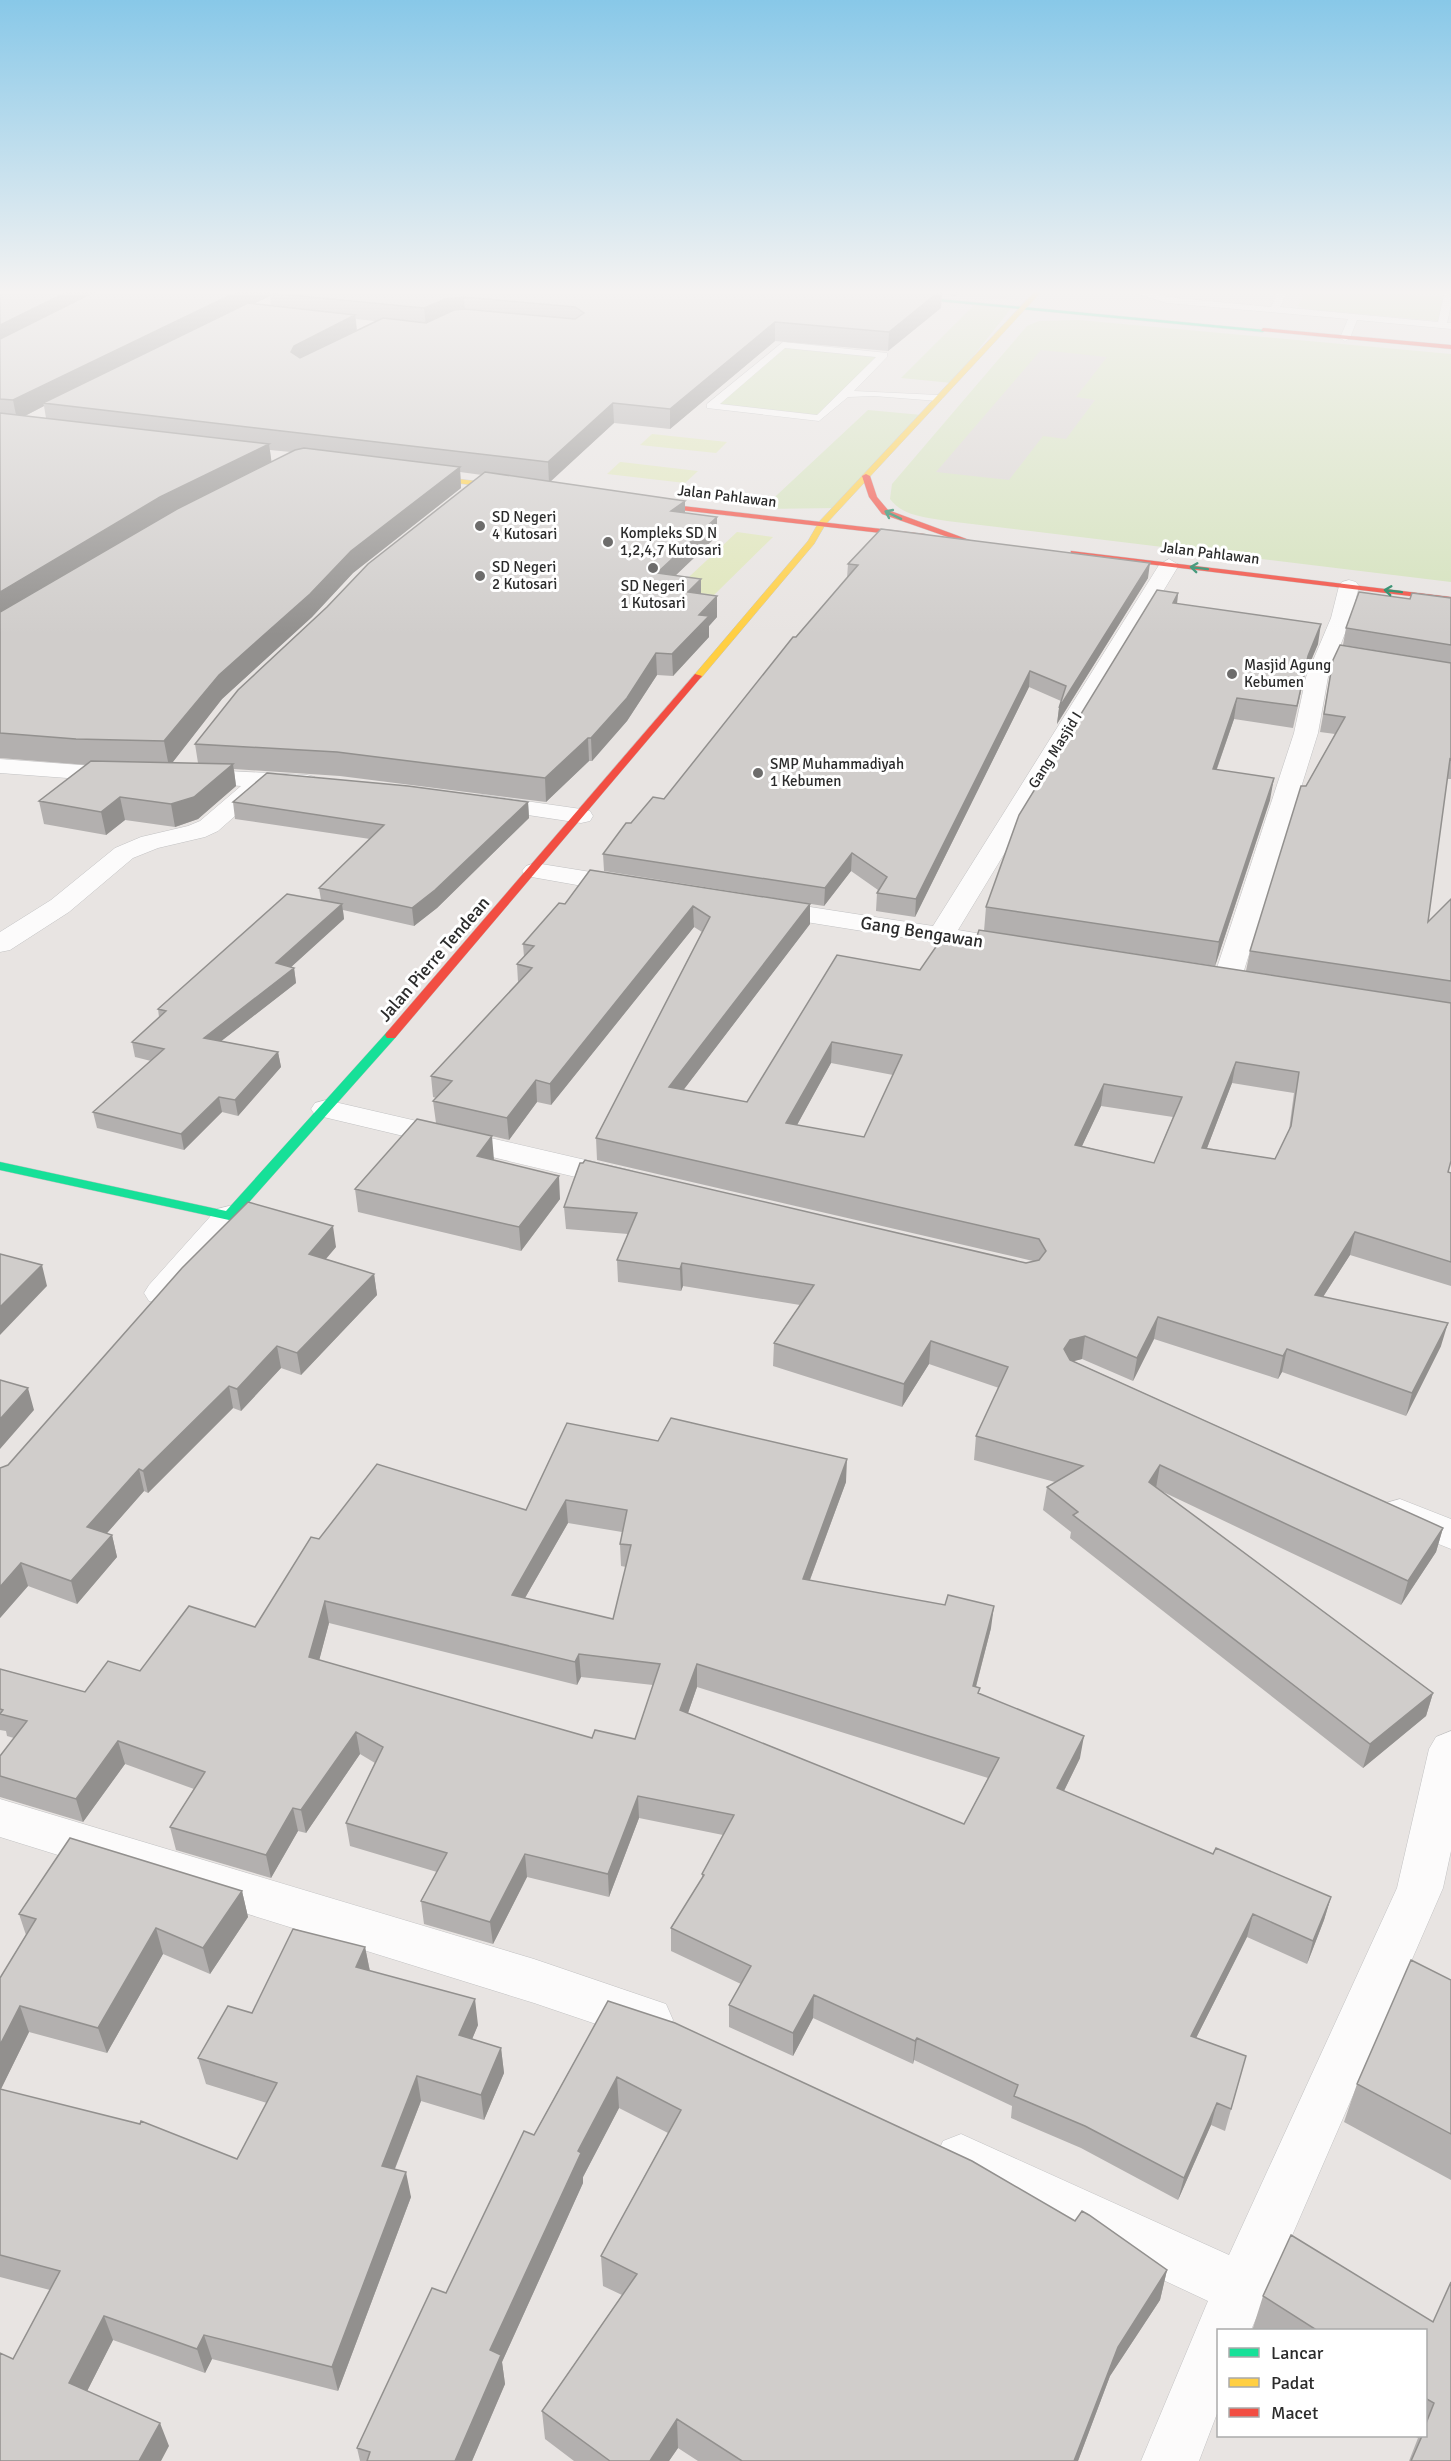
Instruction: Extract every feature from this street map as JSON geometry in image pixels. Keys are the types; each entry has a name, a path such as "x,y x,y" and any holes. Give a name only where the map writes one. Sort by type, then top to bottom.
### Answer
{"main road":[{"name":"Jalan Pierre Tendean","path":"229,1216 535,871 811,542 822,524 931,405"},
{"path":"402,475 528,490"},
{"name":"Jalan Pahlawan","path":"621,501 974,542 885,512 873,497 866,476"},
{"path":"763,517 837,508"},
{"path":"811,542 875,530"},
{"name":"Jalan Pahlawan","path":"1062,552 1451,599"},
{"path":"0,1166 229,1216"}],"street":[{"path":"461,499 481,484"},
{"name":"Gang Masjid I","path":"941,936 1168,565"},
{"path":"1227,980 1306,733 1317,677 1339,654 1341,618 1349,586"},
{"path":"0,766 142,776"},
{"path":"177,770 333,785"},
{"path":"0,944 60,906 124,853 150,842 196,832 209,825 263,779"},
{"path":"456,799 581,816"},
{"path":"535,871 651,890"},
{"name":"Gang Bengawan","path":"744,904 1044,951"},
{"path":"326,1109 652,1185"},
{"path":"142,1315 229,1216"},
{"path":"1364,1497 1451,1536"},
{"path":"918,2140 1232,2309 1420,1888 1451,1749"},
{"path":"0,1818 534,1980 690,2034"},
{"path":"1170,2461 1217,2344"}],"lane":[{"path":"712,405 819,418 834,405"}],"green space":[{"path":"712,405 833,405 819,418"},
{"path":"960,405 1451,405 1451,582 947,521 908,513 895,505 890,499 892,484"},
{"path":"868,410 922,415 837,508 762,509"},
{"path":"652,434 727,442 716,453 640,445"},
{"path":"620,462 698,471 685,483 607,474"},
{"path":"737,532 773,537 714,595 675,590"}],"shaded area":[{"path":"994,405 1091,405 1066,439 1043,436 1009,480 936,472"}],"building":[{"path":"59,405 611,405 548,462"},
{"path":"631,405 675,405 670,409"},
{"path":"0,413 269,444 160,497 0,592"},
{"path":"304,448 460,467 351,551 310,594 219,675 164,741 76,739 0,733 0,612 177,509 295,450"},
{"path":"485,472 685,501 671,511 717,517 657,573 701,579 688,592 717,596 699,615 709,616 672,654 656,653 627,698 591,738 588,738 545,778 337,752 195,744 238,690 327,607 368,564"},
{"path":"881,529 1150,563 1059,708 1066,686 1030,671 916,899 877,893 887,877 852,853 825,888 603,854 626,823 631,823 653,797 664,799 793,637 796,637 858,565 848,564"},
{"path":"1157,590 1178,593 1173,603 1321,624 1308,656 1297,706 1237,698 1213,769 1274,778 1219,942 986,907 1019,815"},
{"path":"1359,592 1410,599 1412,593 1451,598 1451,645 1346,628"},
{"path":"1340,645 1451,663 1451,760 1428,922 1451,899 1451,981 1250,951 1301,786 1306,786 1345,717 1324,714 1333,660"},
{"path":"91,761 233,764 194,797 171,804 120,797 101,812 39,801"},
{"path":"267,773 408,786 528,802 435,890 412,908 319,888 384,825 233,802"},
{"path":"590,870 810,904 669,1087 747,1102 837,955 920,970 942,938 974,945 979,930 1451,1003 1451,1161 1448,1172 1451,1173 1451,1262 1355,1232 1315,1295 1448,1323 1412,1393 1287,1349 1283,1356 1158,1317 1137,1358 1085,1336 1070,1340 1064,1349 1070,1360 1443,1528 1408,1581 1160,1465 1149,1482 1433,1693 1370,1744 1073,1515 1078,1512 1047,1487 1083,1466 976,1436 1008,1367 931,1341 904,1384 774,1343 814,1285 682,1263 680,1269 617,1260 637,1213 564,1207 580,1163 585,1160 1026,1263 1039,1260 1046,1251 1039,1239 596,1138 710,917 693,906 550,1084 536,1080 507,1118 433,1101 452,1081 431,1076 532,968 517,964 534,946 523,944 559,903 565,904","holes":["832,1042 902,1055 864,1137 786,1123","1236,1062 1299,1072 1291,1126 1275,1159 1202,1148","1104,1084 1182,1097 1154,1163 1075,1145"]},
{"path":"287,894 342,904 276,963 294,968 204,1038 278,1052 235,1100 219,1097 181,1134 93,1112 164,1049 132,1042 166,1011 158,1009"},
{"path":"417,1119 492,1136 477,1156 559,1176 519,1227 355,1189"},
{"path":"248,1202 333,1226 309,1254 374,1274 297,1353 277,1346 237,1389 229,1386 143,1471 139,1469 87,1527 112,1535 71,1581 21,1563 0,1587 0,1468 8,1465 182,1268"},
{"path":"0,1254 42,1265 0,1307"},
{"path":"0,1380 28,1388 0,1419"},
{"path":"671,1418 847,1459 803,1579 945,1605 948,1595 994,1606 973,1686 980,1688 978,1693 1084,1736 1057,1788 1213,1854 1216,1848 1331,1897 1313,1941 1253,1914 1191,2036 1246,2056 1231,2109 1217,2103 1184,2178 1085,2126 1014,2096 1018,2085 917,2038 915,2041 814,1995 793,2033 729,2005 751,1966 671,1928 704,1875 702,1874 734,1815 638,1796 608,1874 525,1854 490,1922 421,1901 447,1853 346,1823 383,1747 356,1732 301,1810 293,1808 266,1855 170,1827 205,1772 118,1741 76,1799 0,1776 0,1756 27,1721 0,1714 3,1710 0,1709 0,1669 85,1692 108,1661 140,1671 189,1606 255,1627 311,1537 319,1539 377,1464 526,1510 567,1423 658,1441","holes":["566,1500 627,1510 620,1544 631,1545 613,1619 512,1595","325,1601 575,1662 579,1654 660,1664 635,1739 595,1730 592,1738 309,1657","697,1664 999,1758 964,1824 680,1710"]},
{"path":"70,1838 242,1891 203,1948 156,1928 98,2028 20,2006 0,2045 0,1978 36,1919 19,1914"},
{"path":"293,1929 365,1947 356,1967 475,1999 459,2035 501,2048 481,2095 417,2076 382,2166 406,2172 332,2367 204,2335 197,2349 104,2316 69,2383 160,2423 139,2461 0,2461 0,2353 13,2359 60,2271 0,2255 0,2089 140,2124 141,2121 237,2159 277,2083 198,2058 228,2006 252,2013"},
{"path":"1411,1960 1451,1980 1451,2134 1357,2084"},
{"path":"608,2001 675,2023 972,2161 1075,2221 1082,2211 1167,2270 1118,2347 1074,2461 742,2461 677,2419 650,2461 610,2461 542,2411 637,2274 601,2256 681,2110 617,2077 578,2151 581,2153 490,2350 501,2355 455,2461 367,2461 370,2452 357,2448 432,2288 446,2293 524,2131 534,2135"},
{"path":"1291,2235 1433,2322 1451,2282 1451,2461 1411,2461 1422,2437 1427,2437 1427,2421 1434,2403 1427,2399 1427,2329 1315,2329 1263,2296"}],"traffic: fast":[{"path":"0,1166 229,1216 391,1035"}],"traffic: slow":[{"path":"698,676 811,542 822,524 933,405"},
{"path":"416,476 516,488"}],"traffic: jam":[{"path":"866,476 873,497 885,512 968,541"},
{"path":"639,503 925,536"},
{"path":"1074,553 1451,599"},
{"path":"391,1035 698,676"}],"place":[{"name":"SD Negeri 4 Kutosari","path":"480,526"},
{"name":"Kompleks SD N 1,2,4,7 Kutosari","path":"608,542"},
{"name":"SD Negeri 1 Kutosari","path":"653,568"},
{"name":"SD Negeri 2 Kutosari","path":"480,576"},
{"name":"Masjid Agung Kebumen","path":"1232,674"},
{"name":"SMP Muhammadiyah 1 Kebumen","path":"758,773"}]}
